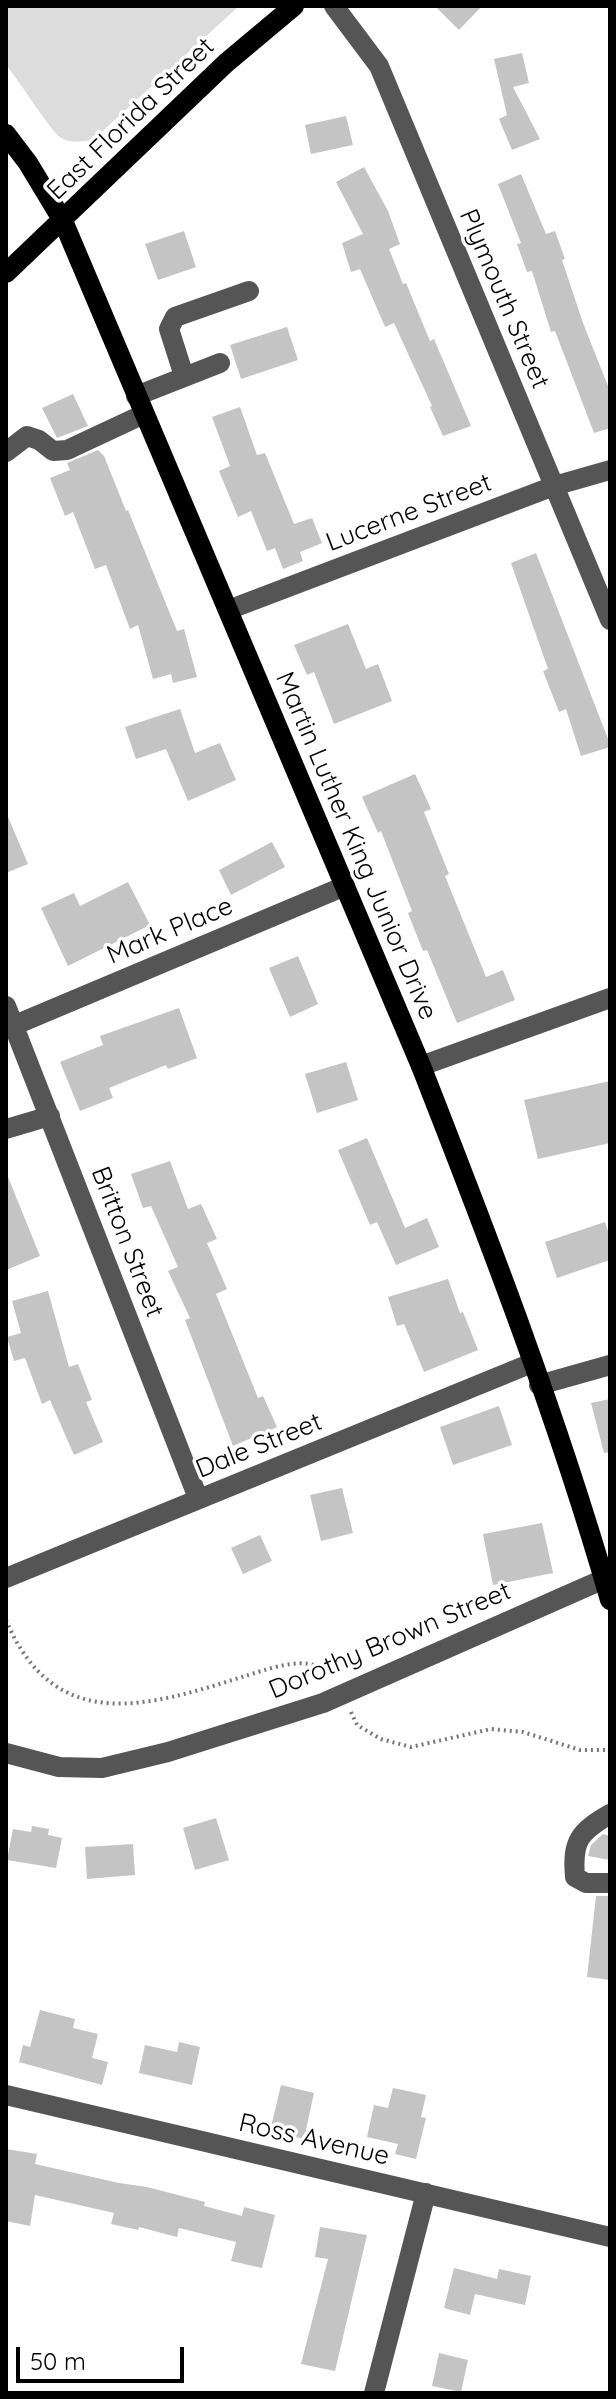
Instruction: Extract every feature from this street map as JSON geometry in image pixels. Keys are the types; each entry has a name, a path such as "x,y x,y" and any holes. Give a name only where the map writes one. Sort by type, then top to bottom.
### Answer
{"main road":[{"name":"East Florida Street","path":"6,273 226,63 294,6"},
{"name":"Martin Luther King Junior Drive","path":"6,134 28,163 63,221 421,1066 570,1467 610,1600"}],"street":[{"name":"Plymouth Street","path":"334,6 379,66 610,620"},
{"path":"184,376 169,329 175,317 249,291"},
{"path":"6,452 27,436 39,440 53,451 67,450 184,376 220,363"},
{"name":"Lucerne Street","path":"228,610 554,486 610,470"},
{"name":"Mark Place","path":"10,1015 345,886"},
{"path":"421,1066 610,998"},
{"name":"Britton Street","path":"10,1015 198,1498"},
{"path":"6,1129 50,1116"},
{"name":"Dale Street","path":"6,1578 532,1363"},
{"path":"539,1385 610,1365"},
{"name":"Dorothy Brown Street","path":"6,1753 59,1767 102,1768 168,1752 323,1703 604,1579"},
{"path":"610,1814 582,1832 573,1852 575,1877 586,1883 610,1883"},
{"name":"Ross Avenue","path":"6,2095 610,2237"},
{"path":"374,2393 426,2193"}],"shaded area":[{"path":"6,6 239,6 93,140 77,142 65,140 56,134 6,65"}],"building":[{"path":"435,6 482,6 459,30"},
{"path":"522,53 529,83 513,87 540,139 512,150 499,119 507,115 494,59"},
{"path":"346,116 353,145 311,154 305,125"},
{"path":"364,167 388,211 400,244 389,249 403,284 406,283 430,341 434,339 471,426 443,436 394,323 385,327 360,269 351,272 342,243 363,234 336,182"},
{"path":"521,174 546,234 555,231 565,259 562,260 583,323 610,391 610,428 594,433 555,331 551,332 532,271 527,272 517,244 521,243 498,184"},
{"path":"184,231 196,267 158,280 145,244"},
{"path":"287,327 298,360 241,379 230,345"},
{"path":"73,394 88,426 57,438 42,408"},
{"path":"240,407 257,455 265,453 294,524 312,518 322,543 300,552 303,561 283,569 275,548 267,551 251,511 238,517 219,471 230,466 212,417"},
{"path":"98,450 104,456 128,510 177,631 184,629 197,677 173,683 171,674 153,679 138,625 130,629 106,565 95,569 73,512 65,516 50,478 70,470 67,463"},
{"path":"536,553 610,744 610,747 581,756 566,709 559,712 543,671 548,669 511,563"},
{"path":"348,624 366,669 378,664 392,701 334,724 314,672 307,675 294,645"},
{"path":"180,709 195,753 220,743 236,780 188,801 166,749 136,759 125,727"},
{"path":"415,774 431,809 424,812 449,874 445,876 486,977 503,970 515,1000 457,1023 427,950 423,951 408,913 412,911 381,831 378,833 362,797"},
{"path":"6,812 28,864 6,873"},
{"path":"272,842 285,867 231,895 219,870"},
{"path":"128,882 150,925 68,966 41,908 74,893 80,906"},
{"path":"298,956 318,1004 290,1017 269,968"},
{"path":"179,1008 197,1058 168,1069 166,1065 109,1088 113,1098 80,1111 60,1062 103,1045 100,1036"},
{"path":"346,1062 358,1100 317,1113 305,1074"},
{"path":"610,1081 610,1143 538,1159 524,1100"},
{"path":"367,1138 405,1228 427,1218 439,1247 396,1265 377,1222 370,1225 338,1150"},
{"path":"170,1161 188,1209 201,1204 217,1239 207,1243 227,1289 216,1294 258,1398 263,1396 277,1427 233,1446 185,1320 190,1318 168,1271 178,1267 151,1206 143,1208 131,1174"},
{"path":"6,1172 40,1256 6,1270"},
{"path":"605,1222 610,1237 610,1260 557,1278 545,1242"},
{"path":"448,1279 478,1350 424,1372 404,1324 397,1326 388,1297"},
{"path":"48,1291 69,1367 78,1364 92,1400 86,1402 103,1442 74,1455 50,1400 42,1404 25,1358 14,1361 7,1337 21,1333 12,1301"},
{"path":"610,1399 610,1452 604,1453 591,1403"},
{"path":"499,1406 512,1445 453,1465 440,1427"},
{"path":"342,1488 353,1533 321,1541 310,1495"},
{"path":"542,1523 553,1573 493,1585 483,1534"},
{"path":"260,1535 272,1561 243,1574 231,1548"},
{"path":"216,1818 229,1860 195,1870 183,1828"},
{"path":"32,1826 49,1829 48,1835 62,1838 56,1868 7,1860 13,1829 31,1832"},
{"path":"603,1834 610,1836 610,1860 588,1856 591,1845"},
{"path":"133,1844 135,1875 87,1879 85,1847"},
{"path":"596,1896 610,1896 610,1980 587,1977"},
{"path":"40,2010 75,2019 73,2028 98,2034 92,2058 108,2062 102,2085 19,2062 23,2045 30,2047"},
{"path":"179,2042 200,2047 192,2085 139,2073 145,2045 177,2052"},
{"path":"281,2085 314,2093 304,2139 270,2131"},
{"path":"393,2088 426,2095 421,2117 426,2118 416,2159 395,2154 398,2144 367,2137 374,2105 388,2108"},
{"path":"6,2149 37,2154 35,2164 147,2187 205,2202 204,2206 242,2216 244,2207 275,2215 262,2268 231,2261 236,2242 179,2228 177,2237 139,2227 138,2230 111,2224 114,2213 35,2195 30,2226 6,2221"},
{"path":"320,2227 367,2235 335,2371 301,2364 328,2259 315,2257"},
{"path":"454,2268 497,2279 499,2269 531,2276 525,2305 475,2294 470,2315 444,2308"},
{"path":"439,2353 468,2360 461,2392 432,2386"}]}
